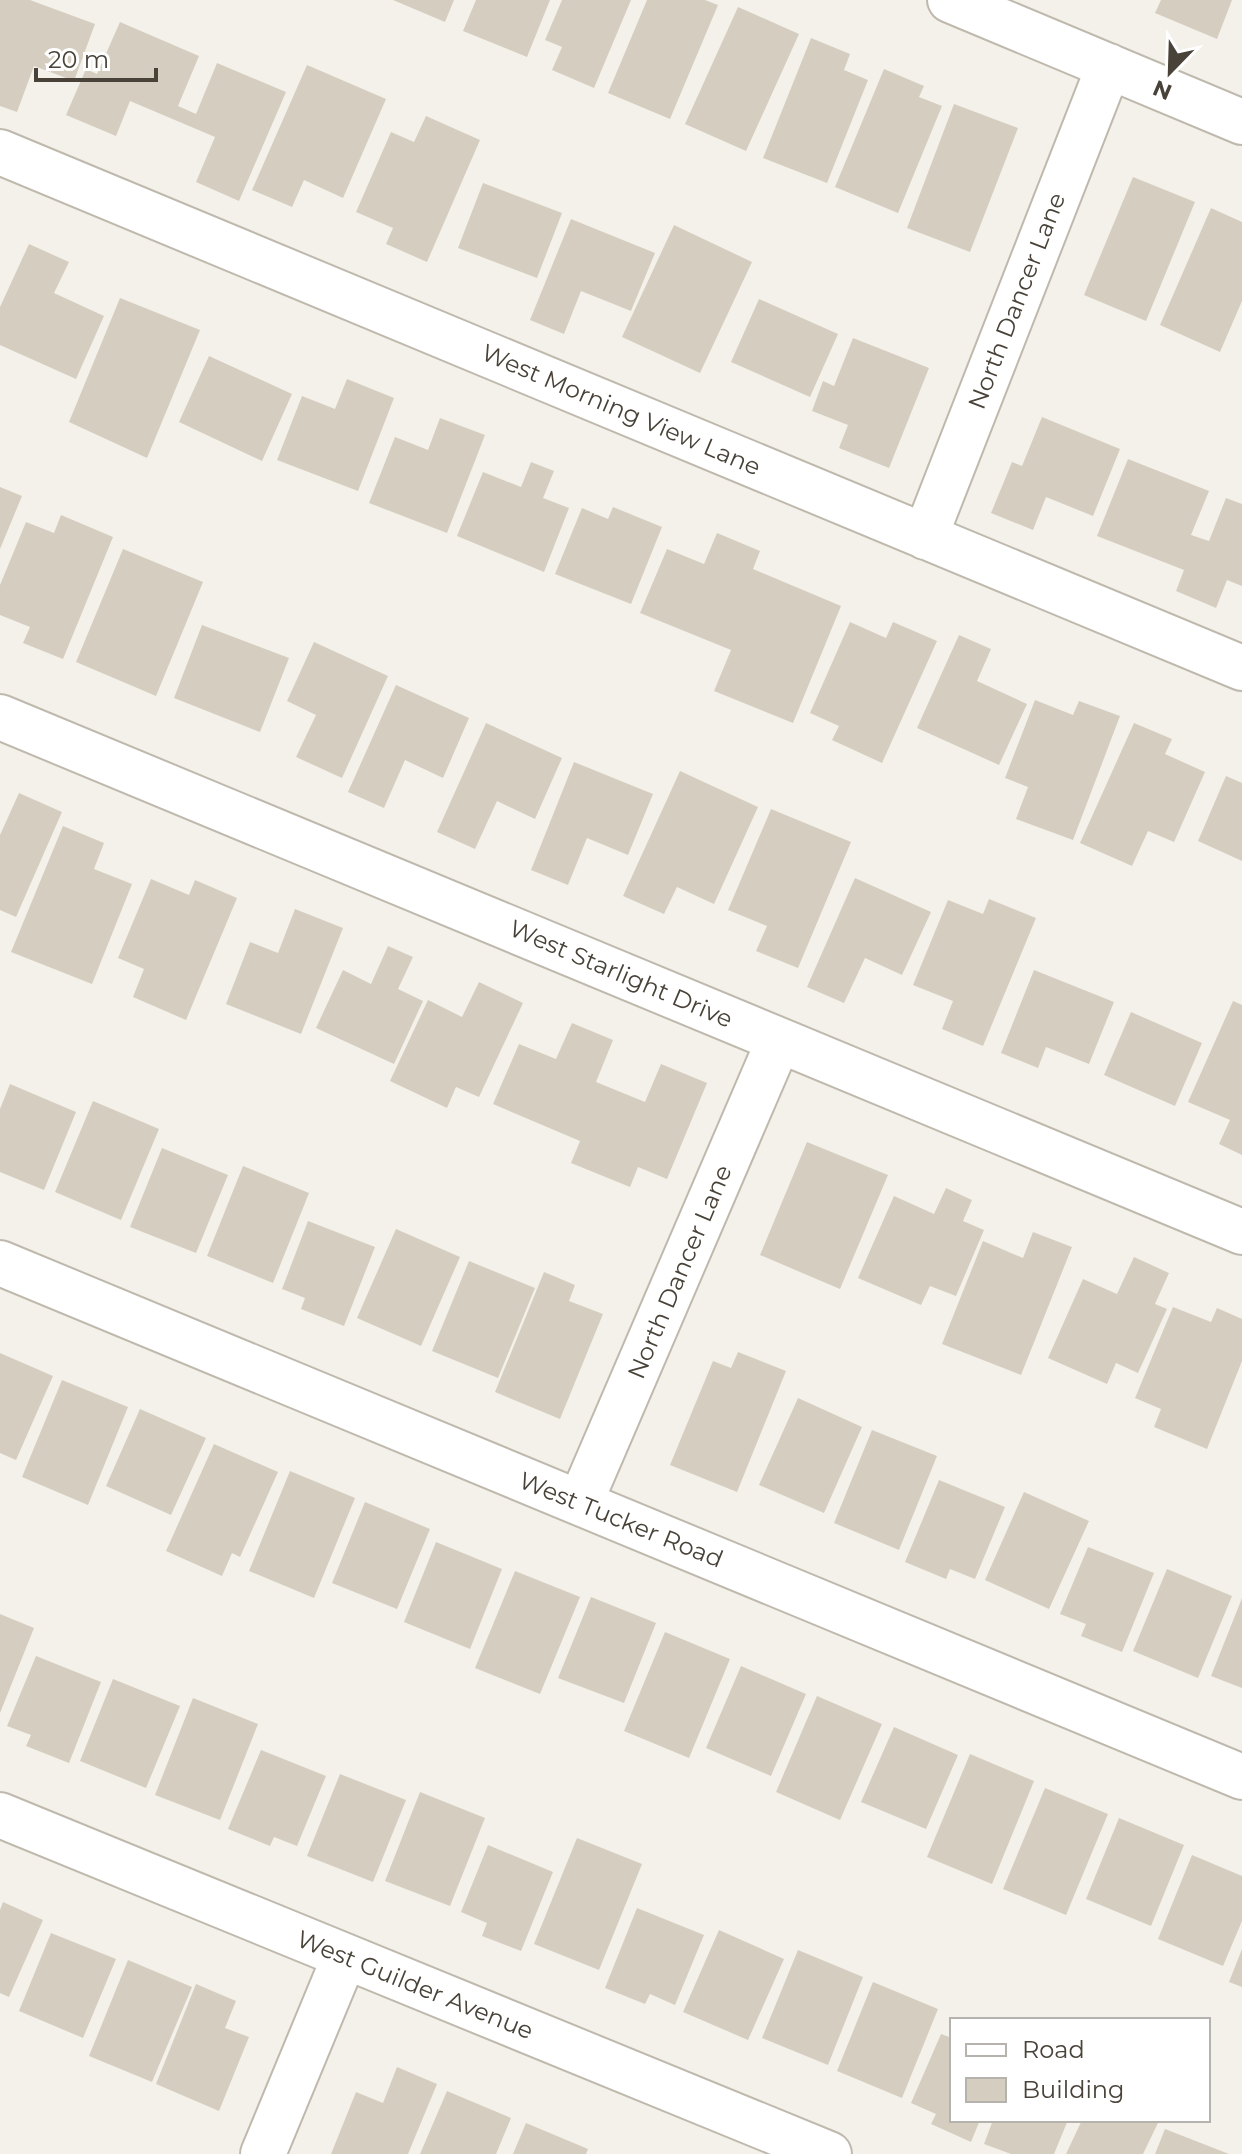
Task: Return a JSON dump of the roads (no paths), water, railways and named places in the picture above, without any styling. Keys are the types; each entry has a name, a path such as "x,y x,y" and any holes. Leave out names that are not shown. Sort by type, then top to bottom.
{"street":[{"path":"950,0 1242,122"},
{"name":"North Dancer Lane","path":"925,537 1109,66"},
{"name":"West Morning View Lane","path":"0,152 1242,668"},
{"name":"West Starlight Drive","path":"0,717 1242,1232"},
{"name":"North Dancer Lane","path":"580,1503 779,1040"},
{"name":"West Tucker Road","path":"0,1263 1242,1777"},
{"name":"West Guilder Avenue","path":"0,1815 829,2154"},
{"path":"263,2154 345,1956"}]}
